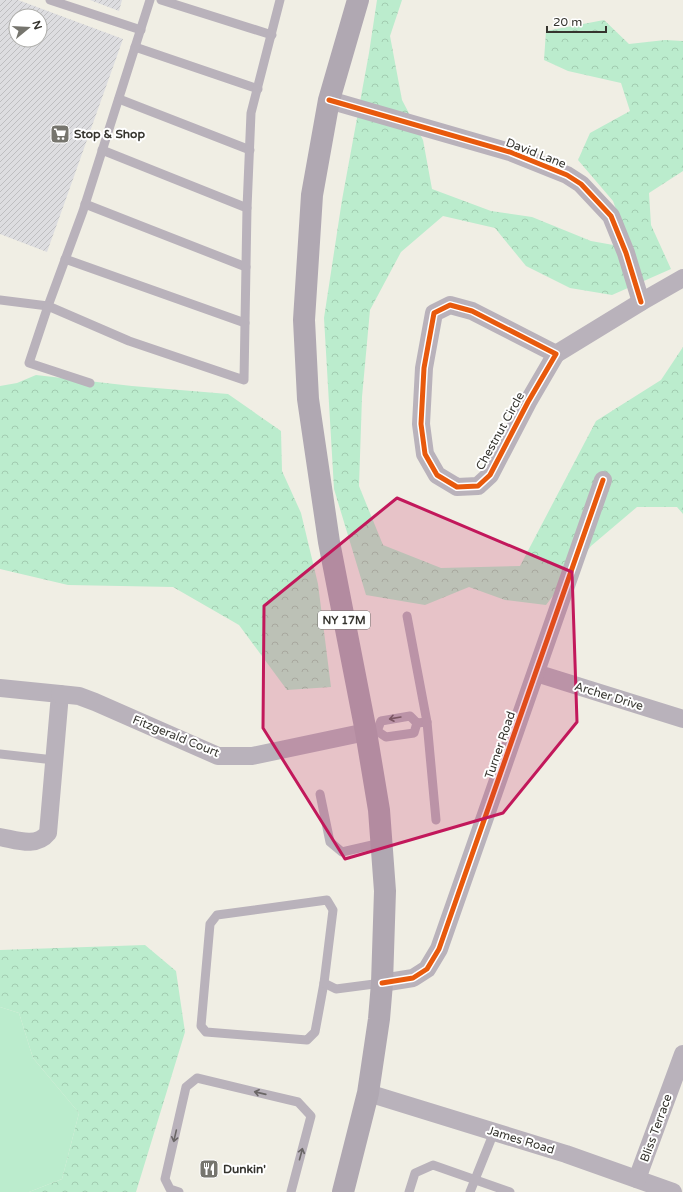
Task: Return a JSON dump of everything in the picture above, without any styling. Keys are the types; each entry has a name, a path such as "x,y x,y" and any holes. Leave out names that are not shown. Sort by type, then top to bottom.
{"main road":[{"name":"NY 17M","path":"343,1192 368,1093 379,1019 382,983 385,891 372,732 329,542 308,399 304,320 312,195 330,100 358,0"}],"street":[{"name":"David Lane","path":"330,100 510,152 572,178 581,184 611,216 626,253 641,302"},
{"name":"Chestnut Circle","path":"556,354 472,311 450,305 434,313 424,368 421,424 425,454 437,475 457,488 478,486 490,475 528,402 556,354 683,278"},
{"name":"Turner Road","path":"382,983 413,978 427,969 439,949 603,480"},
{"name":"Archer Drive","path":"536,673 683,719"},
{"name":"Fitzgerald Court","path":"0,688 79,696 218,756 252,756 372,732"},
{"path":"0,837 24,842 35,842 43,839 48,833 60,694"},
{"name":"Bliss Terrace","path":"637,1179 683,1054"},
{"name":"James Road","path":"368,1093 566,1154 673,1192"}],"lane":[{"path":"50,0 141,30"},
{"path":"90,383 29,362 85,204 150,0"},
{"path":"161,0 272,35"},
{"path":"0,300 48,306 129,342 244,380 247,208 251,113 280,0"},
{"path":"135,47 258,89"},
{"path":"119,99 250,150"},
{"path":"102,150 247,208"},
{"path":"85,204 246,267"},
{"path":"65,259 245,323"},
{"path":"407,616 427,722 436,820"},
{"path":"410,716 417,723 414,733 386,737 372,732 381,721 410,716"},
{"path":"417,723 427,722"},
{"path":"0,754 54,760"},
{"path":"320,794 330,842 342,852 381,842"},
{"path":"327,900 333,910 324,983 315,1032 307,1040 206,1032 201,1026 210,924 217,915 327,900"},
{"path":"324,983 336,989 382,983"},
{"path":"179,1192 170,1189 165,1179 186,1087 197,1078 298,1102 311,1116 291,1192"},
{"path":"470,1192 494,1132"},
{"path":"409,1192 415,1173 433,1165 510,1192"}],"highlighted area":[{"path":"397,498 572,572 577,722 503,813 345,859 263,728 264,606"}],"green space":[{"path":"377,0 402,0 390,36 402,100 423,140 432,189 491,211 532,217 591,241 630,248 613,201 578,160 590,133 630,111 621,83 568,71 544,60 546,31 604,20 629,44 665,40 683,41 683,171 649,193 651,225 671,269 612,295 570,288 526,266 495,228 443,216 401,252 370,310 362,397 359,486 383,545 441,568 520,566 596,421 661,380 683,347 683,514 677,507 637,507 591,546 546,605 505,600 469,587 425,605 366,595 334,489 324,318 342,200 369,53"},
{"path":"36,375 132,386 228,394 281,431 282,471 301,513 318,584 331,687 287,690 239,625 173,587 68,585 0,569 0,386 17,383"},
{"path":"145,945 176,971 185,1032 136,1192 29,1192 62,1179 79,1113 33,1058 19,1013 0,1007 0,950"},
{"path":"0,1007 19,1013 33,1058 79,1113 62,1179 29,1192 0,1192"}],"building":[{"path":"0,0 18,0 40,8 8,8 8,48 48,48 48,11 123,39 47,252 0,234"},
{"path":"90,0 122,0 119,11"}],"cycle path":[{"path":"329,100 510,152 567,175 581,184 611,216 626,253 641,302"},
{"path":"450,305 472,311 556,354 528,402 490,475 478,486 457,487 437,475 425,454 421,424 424,368 434,313 450,305"},
{"path":"382,983 413,978 427,969 439,949 603,480"}],"place":[{"name":"Stop & Shop","path":"60,134"},
{"name":"Dunkin'","path":"209,1169"}]}
